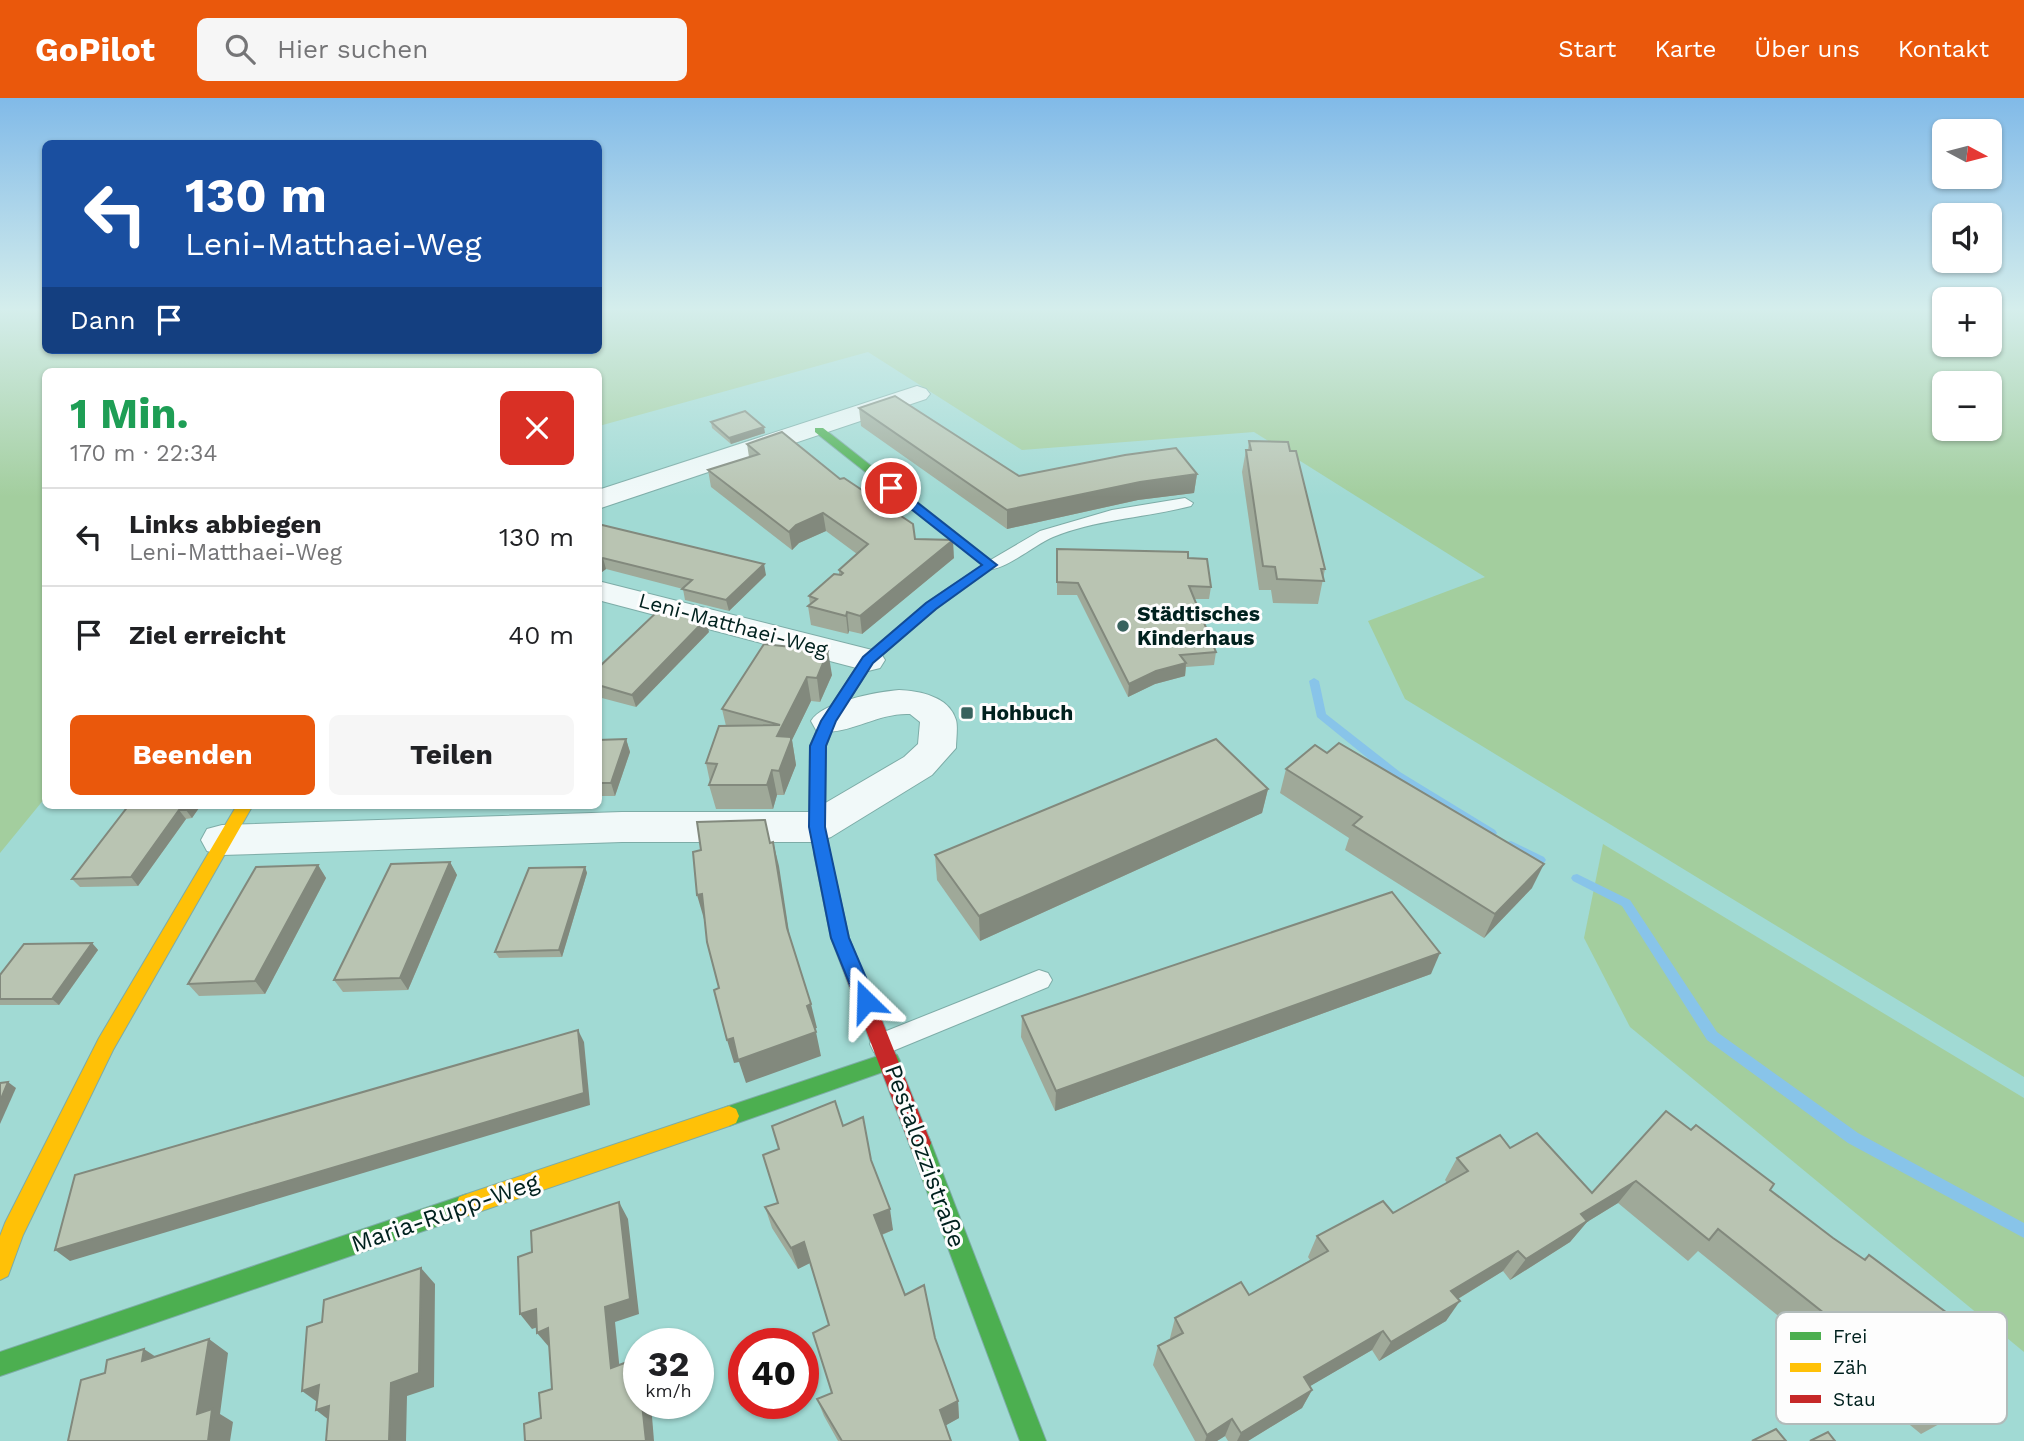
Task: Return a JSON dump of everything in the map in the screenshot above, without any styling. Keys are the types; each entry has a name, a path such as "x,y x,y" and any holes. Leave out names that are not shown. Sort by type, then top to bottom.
{"street":[{"path":"602,499 687,469 819,430 918,394"},
{"path":"819,430 991,565"},
{"name":"Pestalozzistraße","path":"991,565 931,606 868,660 829,721 818,746 817,827 840,938 887,1053 1033,1441"},
{"name":"Leni-Matthaei-Weg","path":"602,591 868,660"},
{"path":"222,840 622,827 817,827 918,766 937,748 939,720 923,705 902,702 867,707 829,721"},
{"path":"0,1268 13,1231 107,1044 222,840 242,809"},
{"name":"Maria-Rupp-Weg","path":"0,1364 887,1053"}],"lane":[{"name":"Pestalozzistraße","path":"991,565 1045,534 1112,515 1185,503"},
{"path":"887,1053 1039,980"}],"green space":[{"path":"0,372 42,372 42,802 0,853"},
{"path":"602,372 796,372 602,425"},
{"path":"899,372 1932,372 1932,441 2002,441 2002,372 2024,372 2024,1077 1405,699 1368,621 1485,577 1254,432 1022,450"},
{"path":"1603,844 2024,1098 2024,1352 2007,1338 2007,1312 1976,1312 1630,1027 1584,938"}],"building":[{"path":"895,396 1019,476 1176,448 1197,474 1140,482 1007,510 859,408"},
{"path":"745,411 764,427 729,438 711,422"},
{"path":"782,432 840,479 844,478 913,524 915,539 953,540 860,616 847,612 846,616 808,606 817,599 809,596 834,574 841,575 843,573 839,570 868,544 823,513 796,525 789,532 708,470 759,454 747,444"},
{"path":"1249,441 1288,442 1290,451 1296,451 1325,569 1321,569 1324,581 1277,579 1275,567 1263,566 1246,450 1251,450"},
{"path":"602,525 764,564 726,600 682,589 692,580 603,558"},
{"path":"1057,549 1188,552 1188,558 1207,559 1211,587 1189,586 1216,652 1180,655 1186,663 1156,671 1129,684 1078,583 1057,582"},
{"path":"661,608 706,619 632,695 602,686 602,664"},
{"path":"764,644 828,651 817,678 807,677 777,736 791,737 791,740 779,771 772,770 767,785 709,785 717,764 706,763 719,726 780,725 722,709"},
{"path":"626,739 611,783 602,783 602,740"},
{"path":"1216,739 1268,789 979,916 935,855"},
{"path":"1339,743 1544,864 1495,914 1353,825 1362,817 1286,769 1315,745 1327,753"},
{"path":"126,809 187,809 179,810 131,877 72,879"},
{"path":"765,820 770,843 773,842 787,928 811,1004 807,1006 816,1032 738,1060 733,1038 727,1040 714,990 719,988 707,942 702,894 697,895 693,852 701,850 697,822"},
{"path":"450,862 400,978 334,980 391,864"},
{"path":"318,865 255,981 188,984 256,867"},
{"path":"585,867 559,950 495,952 529,868"},
{"path":"1392,892 1440,953 1056,1091 1022,1016"},
{"path":"92,943 52,999 0,999 0,975 24,944"},
{"path":"578,1030 584,1093 55,1250 75,1175"},
{"path":"8,1082 0,1101 0,1083"},
{"path":"835,1101 843,1126 863,1117 871,1160 890,1209 874,1215 905,1295 924,1285 935,1338 958,1401 940,1410 951,1441 842,1441 819,1402 819,1398 832,1393 819,1352 819,1330 829,1325 804,1242 791,1248 765,1207 778,1203 763,1155 779,1149 772,1126"},
{"path":"1666,1111 1691,1130 1696,1125 1774,1184 1770,1190 1833,1238 1865,1260 1869,1255 1946,1312 1823,1312 1718,1229 1709,1240 1636,1181 1581,1214 1587,1221 1526,1259 1518,1251 1451,1291 1460,1301 1391,1342 1383,1331 1304,1377 1312,1390 1241,1433 1232,1419 1207,1435 1158,1346 1183,1333 1175,1318 1241,1282 1249,1295 1328,1251 1317,1236 1383,1201 1393,1213 1468,1171 1457,1158 1500,1135 1510,1148 1537,1133 1592,1193"},
{"path":"619,1202 630,1299 605,1307 611,1368 623,1364 623,1419 644,1419 646,1441 525,1441 524,1424 541,1418 539,1393 552,1389 548,1328 537,1333 536,1309 520,1314 518,1257 532,1252 531,1231"},
{"path":"421,1268 419,1373 391,1383 389,1441 326,1441 329,1406 316,1410 319,1385 302,1391 307,1327 322,1322 324,1300"},
{"path":"209,1339 197,1414 212,1409 208,1441 68,1441 81,1380 105,1373 107,1360 144,1349 142,1361"},
{"path":"1776,1429 1786,1441 1752,1441"},
{"path":"1828,1432 1835,1441 1810,1441"}],"waterway":[{"path":"1314,681 1321,715 1396,775 1491,833"},
{"path":"1511,845 1540,860"},
{"path":"1577,878 1626,903 1712,1036 1853,1138 2024,1231"}],"traffic: fast":[{"path":"819,430 991,565 931,606 868,660 829,721 818,746 817,827 822,853"},
{"path":"729,1116 890,1061"},
{"path":"920,1143 1033,1441"},
{"path":"0,1364 467,1205"}],"traffic: slow":[{"path":"0,1268 13,1231 106,1044 243,809"},
{"path":"467,1205 729,1116"}],"traffic: jam":[{"path":"822,853 840,938 920,1143"}],"place":[{"name":"Städtisches Kinderhaus","path":"1123,626"},
{"name":"Hohbuch","path":"967,713"}],"route":[{"path":"866,1001 840,938 817,827 818,746 829,721 868,660 931,606 991,565 891,488"}]}
